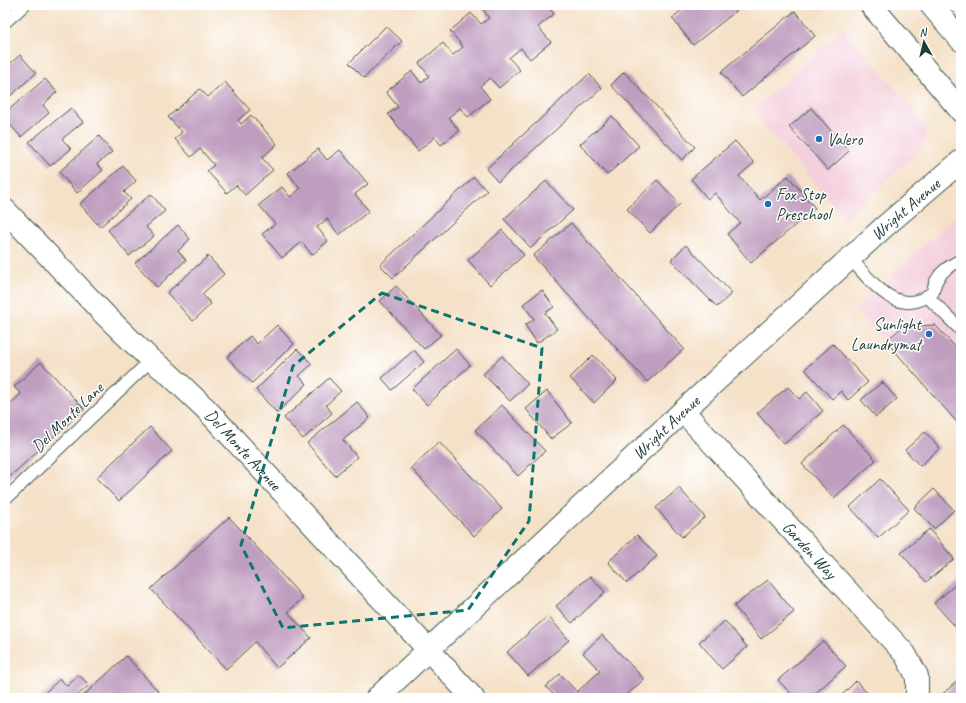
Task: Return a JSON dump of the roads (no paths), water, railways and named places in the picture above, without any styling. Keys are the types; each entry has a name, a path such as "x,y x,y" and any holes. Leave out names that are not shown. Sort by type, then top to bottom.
{"street":[{"path":"871,5 961,111"},
{"path":"931,5 961,40"},
{"name":"Wright Avenue","path":"377,698 683,411 850,258 961,161"},
{"name":"Del Monte Avenue","path":"5,210 106,316 151,360 168,373 206,409 473,698"},
{"name":"Garden Way","path":"683,411 905,654 918,676 917,698"}],"lane":[{"path":"5,22 24,5"},
{"path":"850,258 882,293 906,301 916,301 933,292 934,281 952,264 961,260"},
{"path":"927,296 961,330"},
{"name":"Del Monte Lane","path":"5,497 16,490 151,360"}],"place":[{"name":"Valero","path":"819,139"},
{"name":"Fox Stop Preschool","path":"768,204"},
{"name":"Sunlight Laundrymat","path":"929,334"}]}
